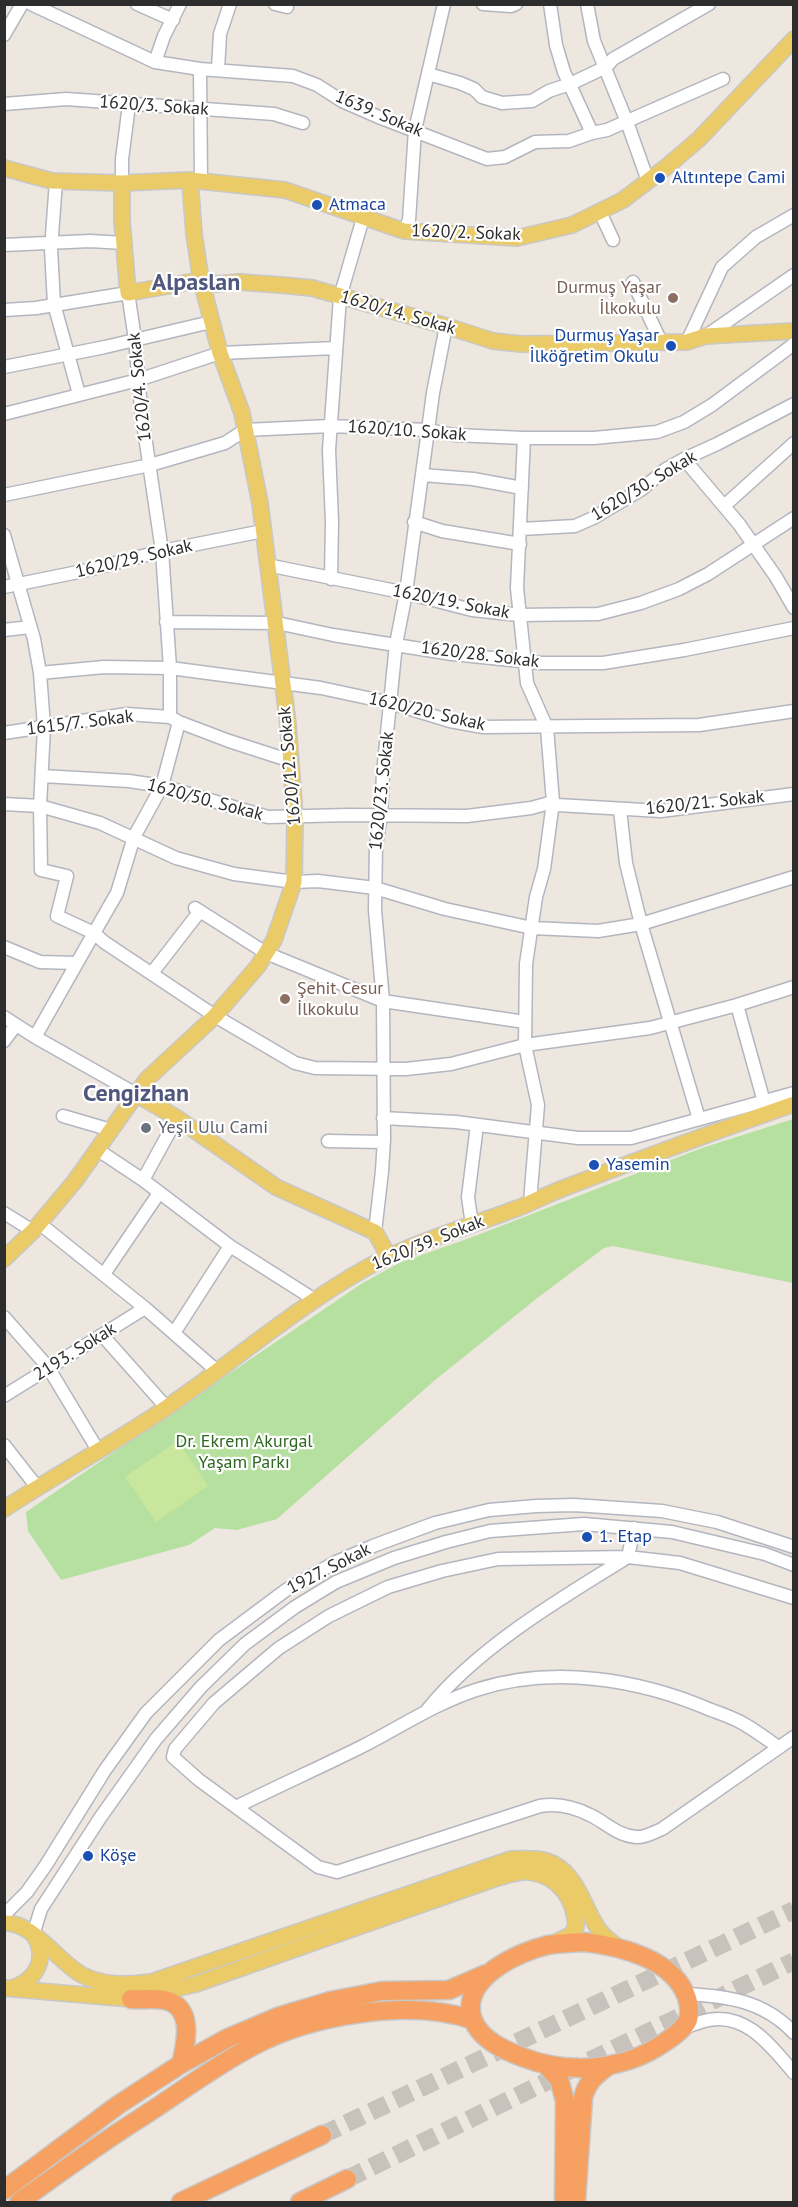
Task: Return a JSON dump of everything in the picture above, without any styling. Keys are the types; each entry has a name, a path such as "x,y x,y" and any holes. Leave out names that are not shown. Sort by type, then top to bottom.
{"highway":[{"path":"4,2190 118,2105 181,2064 238,2033 280,2016 330,2001 382,1991 449,1990 490,1972 503,1963 548,1946 584,1942 610,1946 640,1955 662,1968 681,1985 689,2005 688,2019 681,2030 656,2049 608,2066 588,2082 583,2098 576,2202"},
{"path":"490,1972 476,1989 472,2000 473,2020 484,2035 496,2045 545,2064 562,2067 608,2066"},
{"path":"131,1999 165,2000 181,2011 186,2026 186,2043 181,2064"},
{"path":"19,2202 114,2134 256,2044 310,2024 362,2013 400,2009 432,2009 473,2020"},
{"path":"545,2064 559,2079 565,2101 564,2202"},
{"path":"181,2202 322,2135"},
{"path":"300,2202 347,2179"}],"main road":[{"name":"1620/2. Sokak","path":"4,168 56,181 122,183 195,181 285,190 404,231 517,238 572,225 623,200 699,139 794,39"},
{"name":"1620/12. Sokak","path":"4,1259 36,1227 75,1181 136,1094 158,1067 182,1048 215,1016 248,979 274,940 294,882 295,818 277,623 260,503 242,413 220,353 201,280 194,234 195,181"},
{"name":"1620/4. Sokak","path":"122,183 128,293"},
{"name":"1620/14. Sokak","path":"128,293 201,280 217,284 240,282 312,288 493,341 521,344 687,342 706,336 794,331"},
{"path":"136,1094 177,1118 276,1187 375,1232 389,1257"},
{"name":"1620/39. Sokak","path":"4,1509 37,1487 99,1452 315,1300 367,1268 472,1224 669,1148 794,1104"},
{"path":"4,1923 19,1925 82,1975 103,1982 123,1985 151,1982 512,1859 533,1859 553,1863 566,1874 587,1905 600,1931 623,1950"},
{"path":"4,1988 131,1999 196,1984 497,1878 527,1871 549,1877 565,1891 576,1917 576,1927 571,1935 548,1946"},
{"path":"4,1988 23,1984 37,1969 40,1959 39,1948 33,1935"}],"street":[{"path":"4,35 22,4"},
{"name":"1639. Sokak","path":"31,4 155,62 200,69 293,76 316,85 352,105 487,159 505,157 535,142 569,141 592,132 607,130 723,79"},
{"path":"137,4 173,20"},
{"path":"155,62 164,36 180,4"},
{"path":"218,69 220,34 230,4"},
{"path":"404,231 409,220 408,206 415,130 444,4"},
{"path":"483,4 511,6 516,4"},
{"path":"550,4 556,45 570,84 592,132"},
{"path":"587,4 594,41 606,67 648,181"},
{"path":"428,74 460,83 474,89 482,97 502,103 532,101 549,91 606,67 613,59 709,4"},
{"path":"195,181 201,109 200,69"},
{"name":"1620/3. Sokak","path":"4,104 66,99 274,114 303,123"},
{"name":"1620/4. Sokak","path":"122,183 122,159 129,105"},
{"path":"56,181 51,244 54,304 79,394"},
{"path":"600,212 613,240"},
{"path":"687,342 722,267 756,237 794,215"},
{"path":"331,579 330,426 340,297 363,218"},
{"path":"4,246 90,241 124,243"},
{"path":"706,336 792,279"},
{"path":"633,282 661,342"},
{"name":"1620/4. Sokak","path":"35,1037 117,893 134,837 162,786 174,719 162,551 128,293"},
{"name":"1620/14. Sokak","path":"4,310 128,293"},
{"path":"4,367 68,355 211,322"},
{"name":"1620/23. Sokak","path":"375,1232 384,1142 383,1001 375,888 376,845 381,816 396,644 406,592 414,522 446,326"},
{"name":"1620/10. Sokak","path":"4,495 150,465 225,443 245,430 330,426 428,430 447,434 524,438 594,438 657,432 684,423 794,344"},
{"path":"4,414 138,380 220,353 336,348"},
{"name":"1620/30. Sokak","path":"521,529 575,526 593,518 642,489 666,469 794,404"},
{"path":"524,438 517,588 519,615 527,683 547,728 553,802 544,868 536,897 526,964 525,1046 538,1105 530,1202"},
{"path":"724,506 794,443"},
{"path":"684,459 754,545 794,608"},
{"path":"422,475 473,479 522,488"},
{"name":"1620/19. Sokak","path":"267,565 406,592 472,610 519,615 598,614 641,603 678,590 754,545 794,518"},
{"path":"414,522 442,531 520,544"},
{"name":"1620/29. Sokak","path":"4,587 263,531"},
{"path":"4,536 30,627 40,673 44,728 40,806 40,870 67,876 57,916 93,933 215,1016 294,1063 315,1068 382,1070 406,1070 451,1064 525,1046 650,1028 794,987"},
{"name":"1620/28. Sokak","path":"166,622 277,623 333,635 452,654 525,662 603,663 684,650 794,627"},
{"path":"4,630 30,627"},
{"name":"1620/20. Sokak","path":"40,673 104,667 170,668 321,688 391,703 450,721 483,727 699,725 794,711"},
{"name":"1615/7. Sokak","path":"4,733 127,714 174,719 291,761"},
{"name":"1620/50. Sokak","path":"42,776 129,781 162,786 268,817 295,818"},
{"name":"1620/21. Sokak","path":"295,818 467,816 531,808 553,802 557,805 661,811 794,794"},
{"path":"4,804 40,806 99,823 176,858 234,874 294,882 318,881 375,888 445,909 532,928 598,931 641,924 794,877"},
{"path":"620,810 626,863 641,924 699,1119"},
{"path":"152,973 198,909 266,953 383,1001 525,1022"},
{"path":"4,947 40,962 76,963"},
{"path":"737,1005 764,1102"},
{"path":"4,1017 136,1094"},
{"path":"4,1041 16,1025"},
{"path":"383,1118 477,1125 578,1138 631,1138 794,1093"},
{"path":"63,1116 111,1130"},
{"path":"143,1180 177,1118"},
{"path":"472,1224 468,1197 477,1125"},
{"path":"328,1141 384,1142"},
{"path":"98,1150 143,1180 230,1246 315,1300"},
{"path":"104,1274 159,1193"},
{"path":"4,1213 36,1227 104,1274 217,1371"},
{"path":"174,1333 230,1246"},
{"name":"2193. Sokak","path":"4,1396 145,1308"},
{"path":"4,1317 48,1367 99,1452"},
{"path":"102,1336 166,1407"},
{"path":"4,1445 37,1487"},
{"name":"1927. Sokak","path":"4,1915 27,1892 46,1865 105,1770 146,1713 219,1640 286,1590 334,1563 435,1523 489,1510 536,1506 574,1505 662,1510 717,1522 794,1547"},
{"name":"1927. Sokak","path":"33,1935 41,1909 100,1818 156,1739 201,1687 245,1644 295,1607 336,1582 394,1558 490,1531 584,1524 672,1532 765,1554 794,1565"},
{"path":"426,1712 456,1679 482,1656 555,1602 628,1557 634,1528"},
{"path":"794,1598 680,1563 628,1557 498,1558 442,1571 388,1587 329,1616 289,1641 214,1703 175,1749 173,1757 199,1780 318,1868 337,1872 552,1804 590,1815 618,1832 636,1837 645,1836 662,1829 794,1737"},
{"path":"236,1807 426,1712 477,1690 515,1682 559,1677 594,1678 668,1692 743,1724 778,1747"},
{"path":"686,1994 747,2002 781,2019 794,2033"},
{"path":"681,2030 705,2020 720,2019 745,2025 772,2047 794,2073"}],"green space":[{"name":"Dr. Ekrem Akurgal Yaşam Parkı","path":"793,1119 793,1283 613,1246 604,1248 434,1381 277,1519 237,1530 215,1528 189,1545 61,1580 28,1531 26,1512 361,1284 399,1263 470,1238 702,1148"},
{"path":"178,1441 208,1486 156,1522 125,1477"}],"tunnel":[{"path":"322,2135 794,1910"},
{"path":"347,2179 794,1961"}],"place":[{"name":"Altıntepe Cami","path":"660,178"},
{"name":"Atmaca","path":"317,205"},
{"name":"Durmuş Yaşar İlkokulu","path":"673,298"},
{"name":"Durmuş Yaşar İlköğretim Okulu","path":"671,346"},
{"name":"Şehit Cesur İlkokulu","path":"285,999"},
{"name":"Yeşil Ulu Cami","path":"146,1128"},
{"name":"Yasemin","path":"594,1165"},
{"name":"1. Etap","path":"587,1537"},
{"name":"Köşe","path":"88,1856"}],"district":[{"name":"Alpaslan","path":"196,283"},
{"name":"Cengizhan","path":"136,1094"}]}
